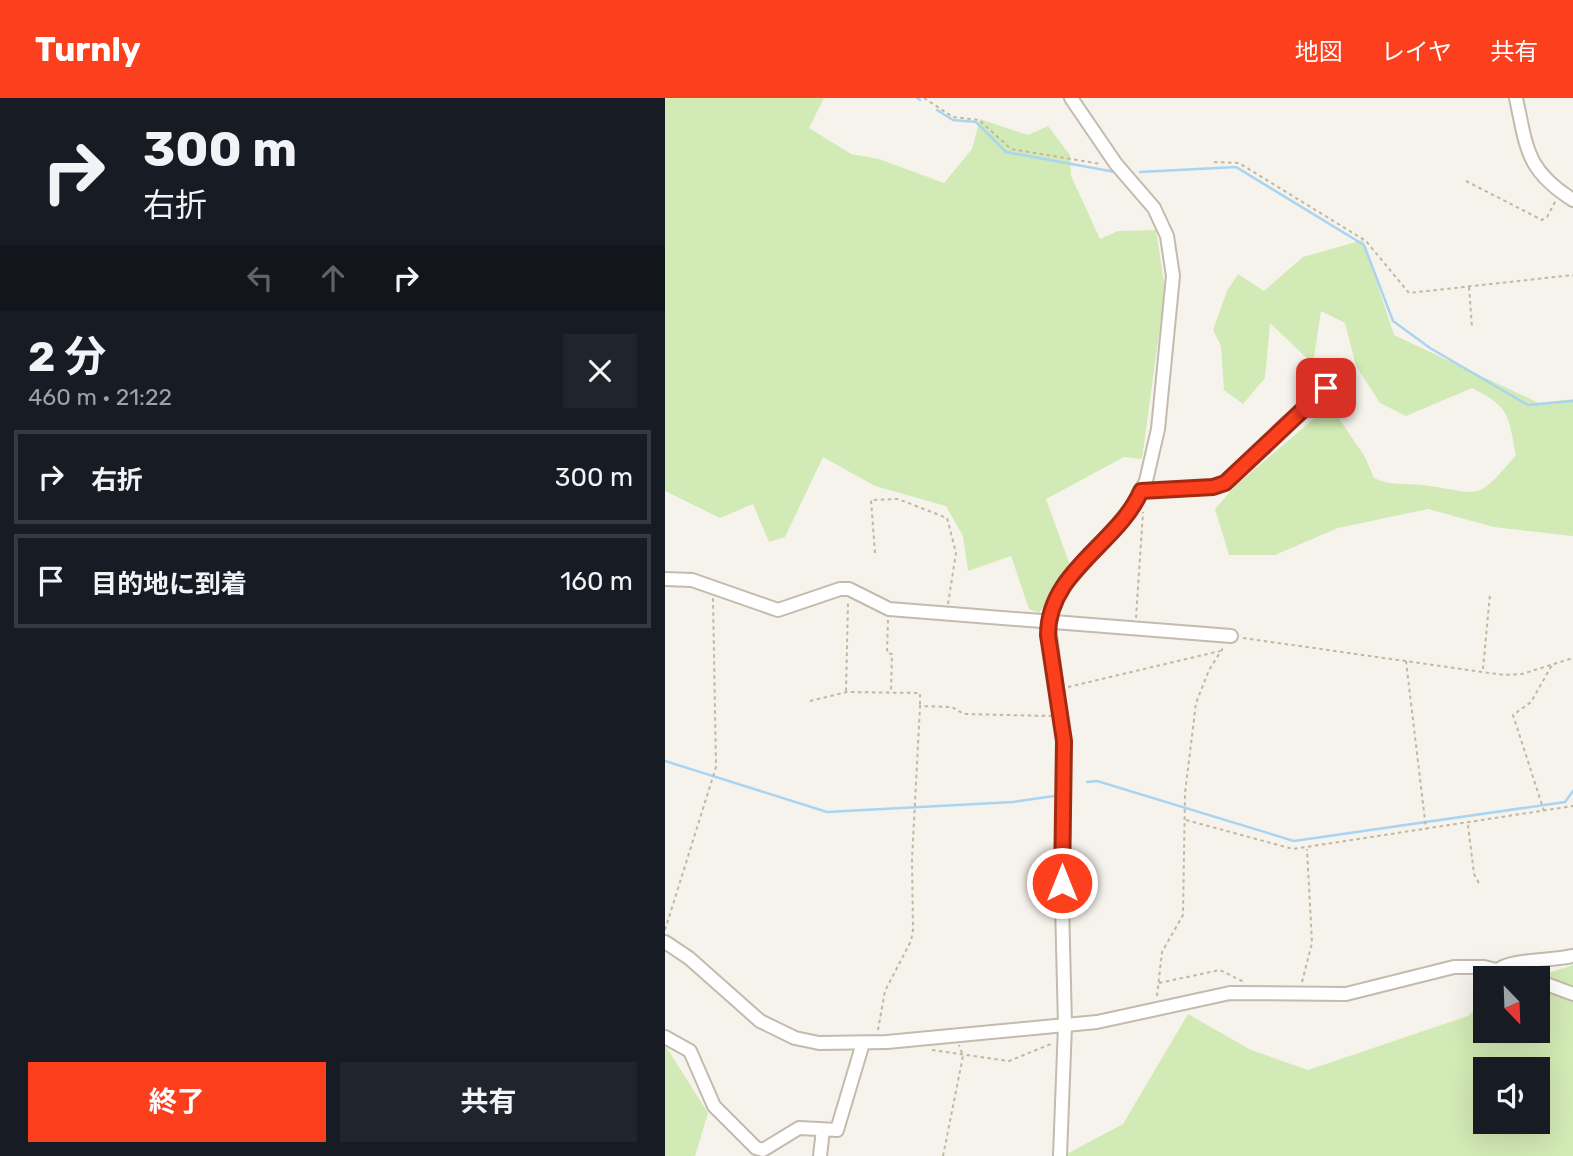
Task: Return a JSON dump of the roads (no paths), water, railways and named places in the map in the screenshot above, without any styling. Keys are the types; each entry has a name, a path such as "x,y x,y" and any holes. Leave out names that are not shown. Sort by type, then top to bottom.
{"street":[{"path":"1060,1156 1065,1025 1062,716 1048,620 1060,590 1119,525 1140,495 1153,460 1173,276 1167,236 1154,208 1116,164 1071,98"},
{"path":"1515,98 1530,158 1538,173 1573,200"},
{"path":"1140,495 1213,487 1225,483 1326,388"},
{"path":"665,579 692,580 713,590 778,610 840,589 849,589 889,608 1136,626 1231,636"},
{"path":"665,942 689,958 760,1021 781,1032 820,1043 877,1042 1065,1025 1155,1011 1219,995 1359,992 1436,970 1473,968"},
{"path":"1503,966 1539,963 1572,956"},
{"path":"1551,986 1573,994"},
{"path":"665,1037 689,1051 714,1106 756,1148 769,1149 799,1128 837,1130 863,1043"},
{"path":"820,1156 823,1130"}],"waterway":[{"path":"937,110 953,120 976,122 1006,152 1115,172"},
{"path":"1140,172 1236,167 1364,245 1393,321 1430,348 1528,405 1573,401"},
{"path":"665,761 827,812 1013,802 1054,796"},
{"path":"1087,782 1097,781 1294,841 1565,802 1573,791"}]}
